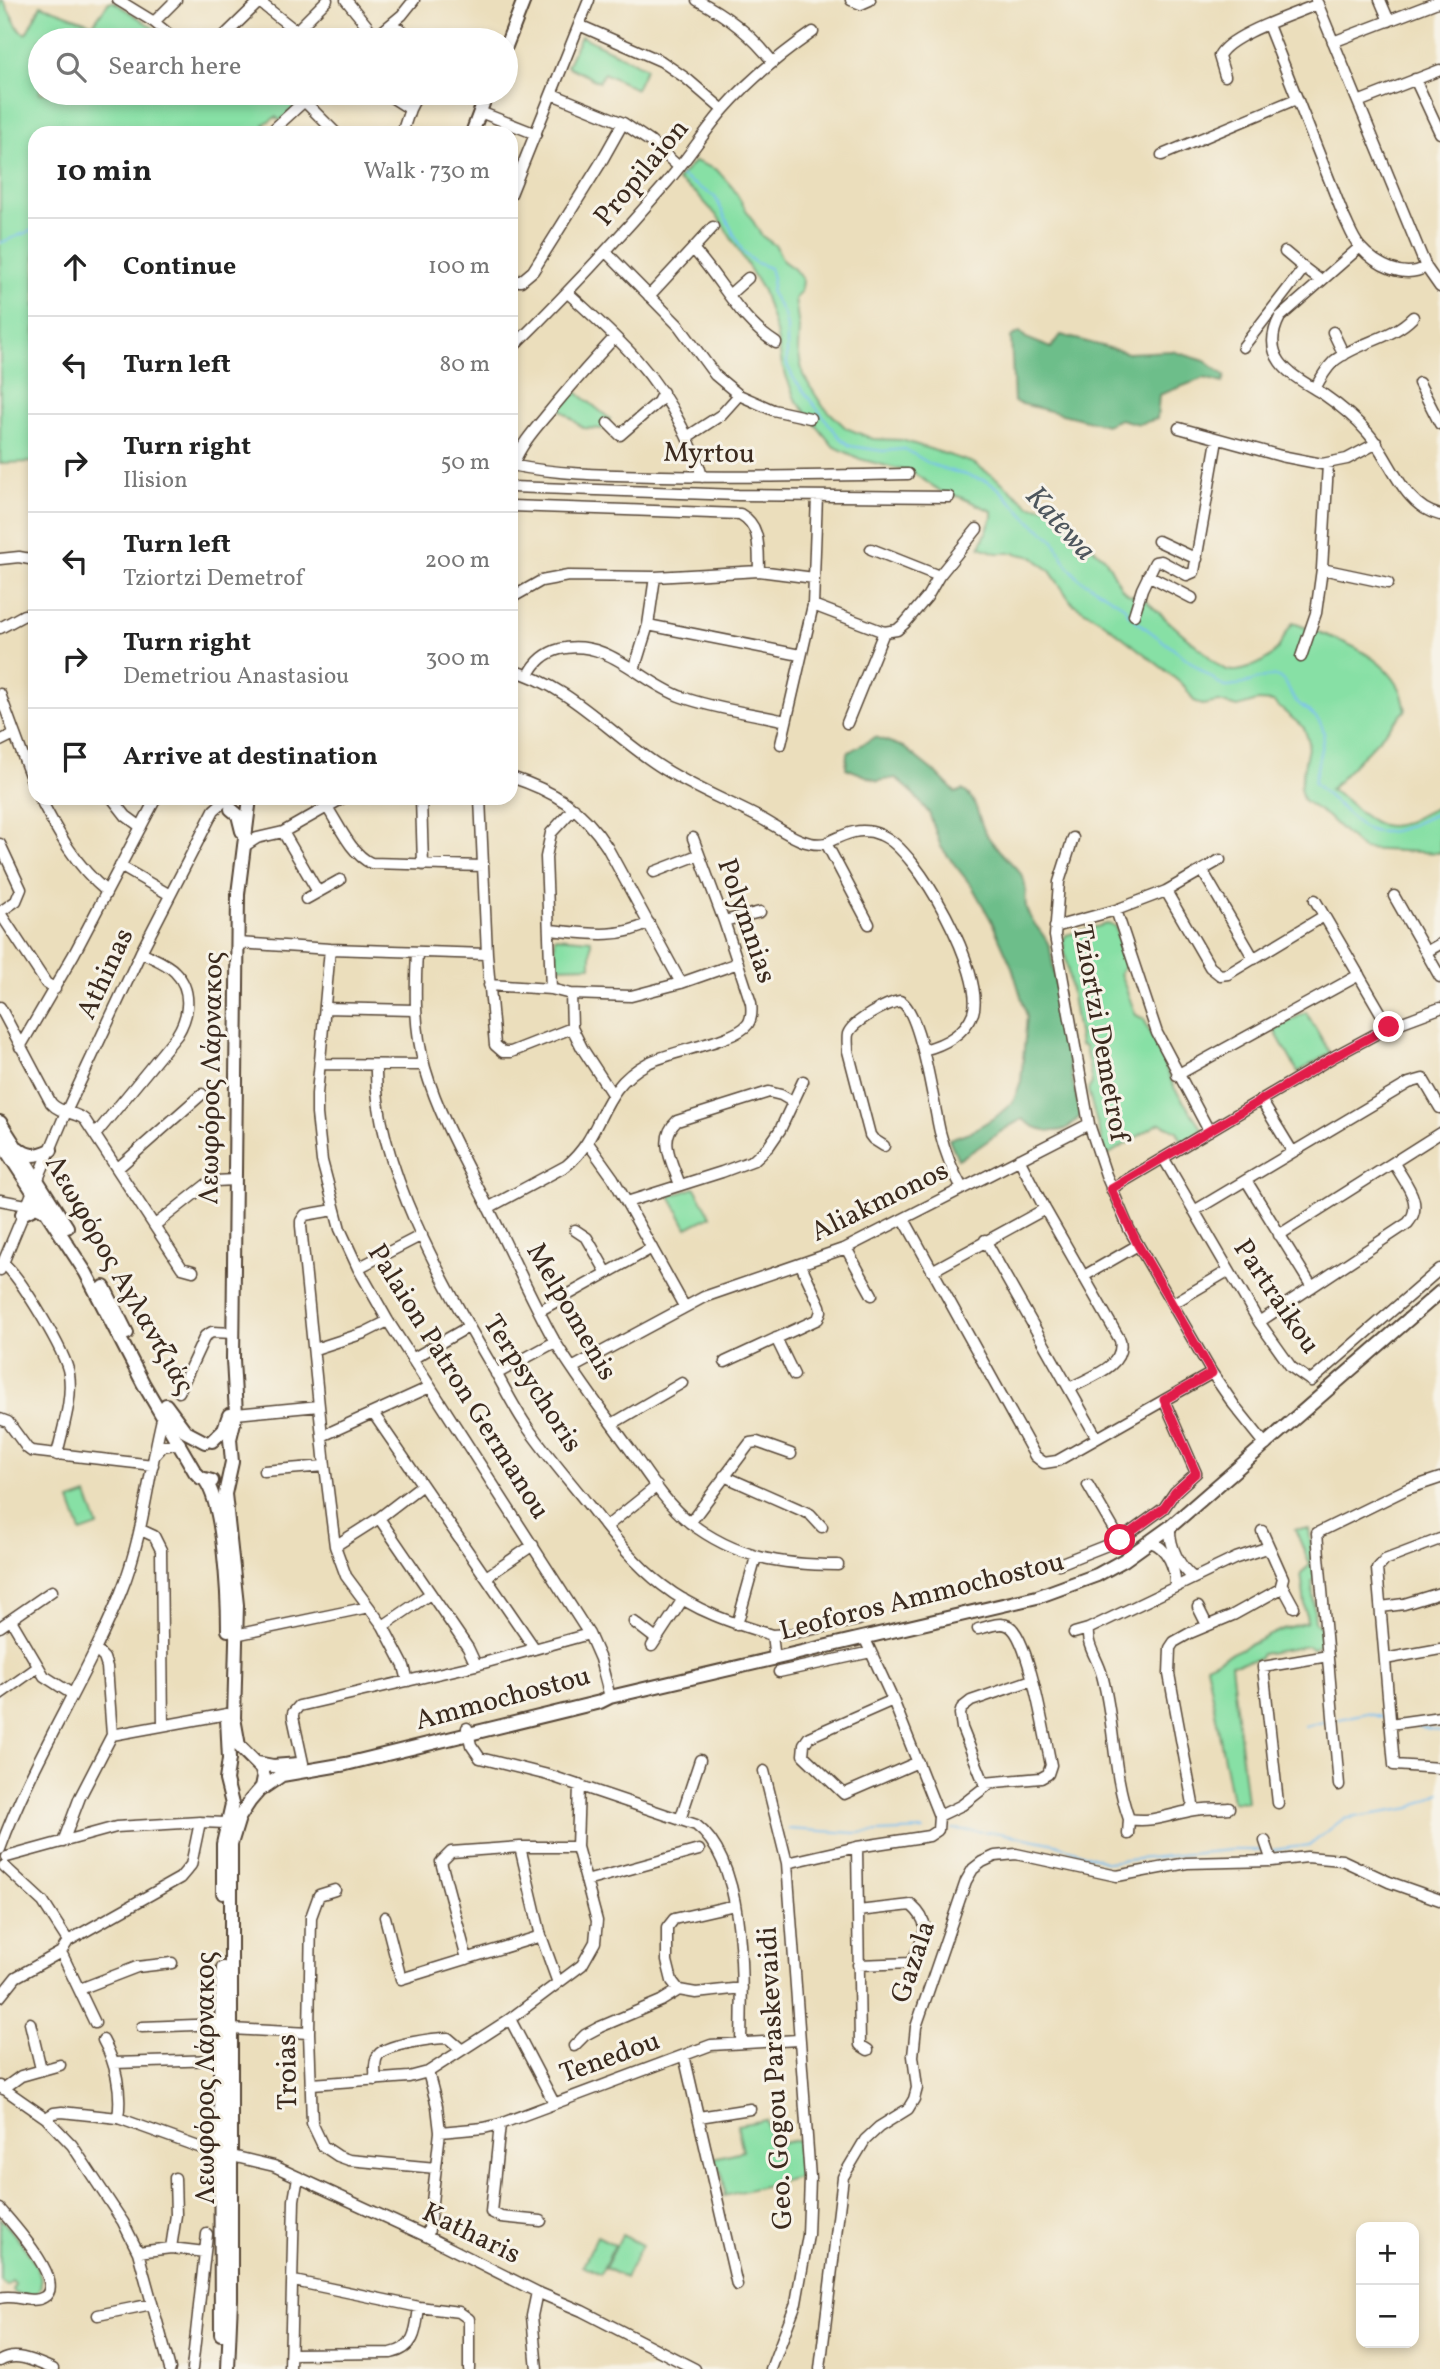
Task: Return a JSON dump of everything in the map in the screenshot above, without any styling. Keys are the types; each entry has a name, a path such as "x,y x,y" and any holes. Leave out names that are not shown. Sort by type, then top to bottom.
{"main road":[{"path":"513,28 524,0"},
{"path":"475,126 483,105"},
{"path":"233,805 238,815 243,843"},
{"name":"Λεωφόρος Λάρνακος","path":"220,2369 226,2154 220,2060 225,2027 232,1844 239,1818 258,1792 264,1777 255,1762 241,1749 236,1737 234,1699 237,1605 225,1494 232,1462 230,1452 236,1414 233,1359 239,873 249,805"},
{"name":"Λεωφόρος Αγλαντζιάς","path":"0,1122 15,1145 47,1212 95,1287 143,1383 192,1464"},
{"name":"Λεωφόρος Αγλαντζιάς","path":"0,1141 36,1187 102,1284 173,1417 186,1432 209,1442"},
{"path":"15,1145 27,1155 39,1155 51,1150"},
{"path":"24,1209 36,1207 47,1212"},
{"name":"Leoforos Ammochostou","path":"610,1697 777,1665 864,1637 1037,1597 1081,1583 1113,1566 1170,1527 1440,1292"},
{"name":"Λεωφόρος Λάρνακος","path":"228,2369 223,1852 226,1823 232,1804 226,1780 227,1586 214,1498 205,1480 198,1475 192,1464 194,1451 225,1429 229,1417 233,1359"},
{"path":"209,1442 223,1444 230,1452"},
{"path":"205,1480 218,1480 229,1471"},
{"name":"Ammochostou","path":"258,1792 282,1775 346,1763 572,1701 598,1696 610,1697"},
{"name":"Ammochostou","path":"255,1762 285,1766 467,1731"},
{"path":"228,1770 237,1761 255,1762"},
{"path":"230,1790 243,1797 258,1792"}],"street":[{"path":"118,0 161,28"},
{"path":"154,22 176,0"},
{"path":"299,28 327,0"},
{"path":"346,0 367,28"},
{"path":"388,28 414,0"},
{"path":"518,177 589,0"},
{"path":"697,0 732,21 757,43 772,61"},
{"path":"851,0 861,4 870,0"},
{"path":"1380,0 1389,21"},
{"path":"232,28 258,1 292,28"},
{"path":"1333,42 1440,1"},
{"path":"1225,76 1219,56 1222,50 1242,36 1317,2 1426,267 1440,287"},
{"path":"393,24 398,28"},
{"path":"1268,25 1344,217 1360,247 1395,270 1412,273 1426,267"},
{"path":"579,26 660,60 723,110"},
{"name":"Propilaion","path":"518,342 606,252 679,167 723,110 772,61 813,32"},
{"path":"1358,102 1440,70"},
{"path":"1415,79 1440,133"},
{"path":"552,94 623,123 679,167"},
{"path":"1162,155 1296,99"},
{"path":"277,126 300,105"},
{"path":"308,105 329,126"},
{"path":"403,105 410,110"},
{"path":"404,126 412,105"},
{"path":"480,112 516,126"},
{"path":"518,280 533,271 623,123"},
{"path":"518,127 536,134"},
{"path":"649,296 713,227"},
{"path":"1360,247 1283,313 1276,323 1273,338 1275,351 1280,362 1353,418 1377,443 1411,498 1425,510 1440,515"},
{"path":"693,249 748,321 776,343"},
{"path":"606,252 685,334 715,375 739,395 773,410 810,418"},
{"path":"1285,252 1321,281"},
{"path":"1243,347 1304,268"},
{"path":"729,295 748,278"},
{"path":"568,293 638,359 663,392 687,437 702,477"},
{"path":"1315,389 1330,366 1344,355 1396,330 1413,317"},
{"path":"1333,332 1344,355"},
{"path":"518,452 615,337"},
{"path":"1419,383 1437,412 1440,424"},
{"path":"608,423 620,435 658,402 663,392"},
{"path":"687,437 715,420 731,407 739,395"},
{"path":"1179,428 1281,456 1328,464 1357,455 1377,443"},
{"path":"1134,615 1153,564 1159,561 1190,575 1194,572 1217,440"},
{"path":"1301,657 1316,613 1322,569 1328,464"},
{"name":"Myrtou","path":"518,466 550,472 702,477 908,474"},
{"path":"518,487 724,495 949,497"},
{"path":"781,744 813,605 817,495"},
{"path":"518,506 740,514 751,521 757,533 760,571"},
{"path":"813,605 884,632 893,632 901,628 927,597 939,576 977,529"},
{"path":"1158,541 1197,559"},
{"path":"871,548 939,576"},
{"path":"0,559 28,559"},
{"path":"1322,569 1388,583"},
{"path":"518,594 550,578 578,576 655,577 760,571 814,578"},
{"path":"1148,575 1192,598"},
{"path":"634,670 648,625 655,577"},
{"path":"0,628 24,615 28,616"},
{"path":"648,625 800,655"},
{"path":"847,723 884,632"},
{"path":"529,676 538,661 548,653 576,647 593,649 611,656 670,692 689,699 786,721"},
{"path":"518,672 583,707 643,755 681,780 806,842 826,843 843,834 858,831 878,833 891,839 920,872 949,922 976,993 973,1012 965,1026 940,1045 923,1050"},
{"path":"0,694 28,766"},
{"path":"0,741 14,734"},
{"path":"518,780 552,793 593,826 607,846 681,983"},
{"path":"44,805 73,856 90,878 106,891"},
{"path":"117,805 126,816 141,827"},
{"path":"20,1047 55,989 152,805"},
{"name":"Athinas","path":"1,1266 66,1112 141,952 212,819 230,805"},
{"path":"243,843 283,832 331,805"},
{"path":"421,805 423,865"},
{"path":"480,805 492,1040 499,1050 510,1052 572,1028"},
{"path":"327,807 365,860 383,864 483,866"},
{"path":"551,989 545,867 547,848 551,833 573,808"},
{"path":"246,824 264,836"},
{"path":"283,832 318,892"},
{"name":"Polymnias","path":"488,1209 566,1166 588,1143 612,1094 621,1082 647,1064 725,1038 744,1028 752,1013 751,1003 693,838"},
{"name":"Tziortzi Demetrof","path":"1073,838 1059,882 1055,926 1088,1124 1111,1189 1138,1245 1212,1373 1266,1445"},
{"path":"826,843 869,924"},
{"path":"0,844 21,889 16,901 0,913 46,983 55,989"},
{"path":"654,872 698,855"},
{"path":"1055,926 1116,910 1166,891 1220,860"},
{"path":"120,866 170,895"},
{"path":"1202,870 1254,959"},
{"path":"306,899 340,880"},
{"path":"1166,891 1210,967 1217,974 1228,974 1324,916"},
{"path":"1394,897 1440,977"},
{"path":"1315,900 1389,1027"},
{"path":"1116,910 1150,1016 1177,1075 1209,1131"},
{"path":"724,921 760,912"},
{"path":"549,929 620,934 635,931 649,923"},
{"path":"238,943 487,954"},
{"path":"1426,952 1440,944"},
{"name":"Palaion Patron Germanou","path":"330,949 317,1114 322,1161 334,1210 358,1268 388,1321 589,1634 600,1659 610,1697"},
{"path":"96,1134 177,1035 186,1018 188,1001 182,979 170,967 141,952"},
{"name":"Melpomenis","path":"417,952 415,1010 424,1065 440,1108 539,1311 572,1368 657,1486 690,1522 731,1548 756,1557 790,1564 838,1565"},
{"path":"489,985 551,989 571,994 631,996 681,983 738,963"},
{"path":"1177,1075 1359,975"},
{"path":"571,994 572,1028 612,1094"},
{"path":"884,1146 875,1142 870,1135 848,1051 848,1037 851,1029 866,1017 894,1002 902,1001 910,1011 923,1050 942,1140 962,1188"},
{"path":"0,1007 51,1103 55,1108 82,1117 96,1134 182,1268 193,1271"},
{"path":"325,1008 415,1010"},
{"path":"1111,1189 1332,1058 1389,1027 1440,1008"},
{"path":"320,1064 424,1065"},
{"name":"Terpsychoris","path":"376,1065 377,1106 388,1145 422,1235 468,1326 534,1436 639,1566 682,1599 710,1615 772,1635 859,1620"},
{"path":"1195,1211 1409,1083 1423,1079 1440,1108"},
{"path":"627,1202 754,1160 774,1140 803,1080"},
{"path":"680,1185 667,1144 668,1132 677,1121 769,1092 793,1102"},
{"path":"118,1168 202,1094"},
{"path":"1261,1100 1293,1151"},
{"name":"Aliakmonos","path":"572,1368 684,1306 846,1248 1088,1124"},
{"path":"1279,1235 1440,1133"},
{"path":"588,1143 627,1202 684,1306"},
{"path":"1019,1159 1120,1340 1121,1353 1112,1365 1070,1388"},
{"name":"Partraikou","path":"1164,1159 1259,1322 1292,1367 1311,1381 1440,1269"},
{"path":"1259,1322 1408,1223 1415,1212 1415,1200 1394,1163"},
{"path":"155,1225 209,1182 235,1180"},
{"path":"1247,1180 1312,1287"},
{"path":"0,1200 24,1209"},
{"path":"932,1271 1045,1209"},
{"path":"334,1210 309,1214 303,1218 301,1226 335,1546 346,1576 383,1626 404,1666 408,1681"},
{"path":"904,1219 1035,1456 1044,1463 1053,1463 1212,1373"},
{"path":"575,1230 587,1238 607,1273"},
{"path":"358,1268 422,1235"},
{"path":"985,1240 1097,1438"},
{"path":"1084,1276 1138,1245"},
{"path":"539,1311 652,1248"},
{"path":"846,1248 872,1294"},
{"path":"725,1362 814,1322 820,1314 820,1306 801,1265"},
{"path":"1,1266 18,1279 69,1371 68,1400 57,1455"},
{"path":"1172,1304 1228,1271"},
{"path":"315,1349 364,1333 388,1321"},
{"path":"412,1359 468,1326"},
{"path":"179,1392 205,1336 212,1332 234,1333"},
{"path":"776,1338 794,1375"},
{"path":"496,1374 555,1342"},
{"path":"612,1424 682,1382"},
{"path":"322,1436 430,1387"},
{"path":"1059,1564 1120,1540 1164,1508 1175,1492 1196,1473 1164,1400"},
{"path":"236,1414 319,1406"},
{"path":"373,1413 535,1649"},
{"path":"2,1858 72,1694 96,1650 121,1594 141,1530 163,1415"},
{"path":"0,1419 8,1422 27,1448 57,1455 154,1460"},
{"path":"690,1522 752,1442 791,1454"},
{"path":"154,1460 163,1446 180,1443"},
{"path":"264,1471 325,1466"},
{"path":"724,1476 810,1514 822,1527"},
{"path":"1339,1785 1317,1534 1407,1489 1440,1478"},
{"path":"335,1546 379,1518 422,1485"},
{"path":"1088,1485 1120,1540"},
{"path":"606,1527 657,1486"},
{"path":"379,1518 468,1648 476,1665"},
{"path":"1170,1527 1170,1539 1178,1558 1194,1578"},
{"path":"141,1530 154,1536 161,1549 163,1725"},
{"path":"1189,1811 1193,1804 1168,1656 1174,1642 1280,1590 1283,1578 1262,1531"},
{"path":"1440,1539 1385,1560 1377,1569 1394,1765 1440,1768"},
{"path":"1150,1542 1158,1545 1166,1554 1175,1572 1175,1587"},
{"path":"486,1577 533,1545"},
{"path":"1074,1633 1088,1629 1256,1550 1266,1548 1270,1552"},
{"path":"737,1625 756,1557"},
{"path":"1282,1585 1294,1607"},
{"path":"0,1627 52,1591"},
{"path":"1381,1607 1404,1604 1440,1593"},
{"path":"383,1626 430,1594"},
{"path":"634,1622 654,1642 682,1599"},
{"path":"235,1635 369,1607"},
{"path":"1198,1607 1207,1625"},
{"path":"11,1620 47,1679 72,1694"},
{"path":"978,1629 1002,1623 1014,1630 1022,1644 1032,1681 1051,1765 1050,1771 1041,1778 984,1783 962,1728 962,1709 977,1698 1032,1681"},
{"path":"1088,1629 1087,1638 1102,1676 1120,1793 1129,1819 1128,1834"},
{"path":"303,1763 293,1717 297,1707 476,1665 589,1634"},
{"path":"772,1635 777,1665 871,1652"},
{"path":"787,1863 857,1847 929,1836 938,1830 939,1816 893,1700 864,1637"},
{"path":"1385,1659 1440,1649"},
{"path":"63,1842 80,1797 111,1735 107,1667 104,1658 96,1650"},
{"path":"1278,1803 1263,1667 1328,1656"},
{"path":"0,1694 38,1667"},
{"path":"893,1700 809,1737 804,1744 803,1755 844,1794 918,1762"},
{"path":"111,1735 227,1714"},
{"path":"1390,1724 1440,1717"},
{"path":"467,1731 474,1752 480,1758 548,1775 696,1825 708,1835 723,1861 735,1905 740,1939 741,2043"},
{"path":"680,1820 700,1760"},
{"name":"Geo. Gogou Paraskevaidi","path":"764,1771 787,1863 810,2178 808,2235 796,2303 771,2369"},
{"path":"939,1816 962,1805 989,1784"},
{"path":"312,2084 409,2077 428,2072 510,2019 582,1965 595,1942 597,1921 577,1847 579,1786"},
{"path":"1129,1819 1142,1821 1189,1811 1229,1808"},
{"path":"0,1997 16,1977 61,1952 68,1941 180,1878 191,1865 200,1822"},
{"path":"2,1858 116,1827 226,1823"},
{"path":"1265,1841 1272,1861"},
{"path":"467,1959 441,1862 451,1852 520,1847 577,1847"},
{"path":"520,1847 541,1937 558,1983"},
{"path":"857,1847 860,2045 868,2050"},
{"path":"586,1881 699,1850"},
{"name":"Gazala","path":"820,2369 843,2177 865,2140 879,2127 908,2109 914,2099 917,2088 913,2056 916,2027 957,1906 973,1869 989,1858 1004,1854 1016,1854 1117,1875 1187,1863 1272,1861 1307,1857 1342,1860 1389,1882 1440,1900"},
{"path":"2,1858 43,1902 68,1941"},
{"name":"Troias","path":"335,1890 319,1895 311,1917 309,2033 312,2123 323,2146 349,2160 436,2168"},
{"path":"735,1905 674,1919 667,1928 667,1961 671,1981 680,1990 696,1993 742,1988"},
{"path":"858,1911 911,1905 923,1915 926,1926 912,1963 858,1965"},
{"path":"385,1917 401,1979 541,1937"},
{"path":"61,1952 95,2023"},
{"path":"80,1989 137,1967 172,1963"},
{"path":"574,2046 600,2026 661,2001 680,1990"},
{"path":"510,2019 554,2103"},
{"path":"30,2023 41,2069"},
{"path":"142,2027 225,2027 309,2033"},
{"path":"376,2080 375,2061 380,2053 390,2049 430,2038 448,2038 462,2050"},
{"path":"103,2040 113,2063 119,2092 118,2118"},
{"name":"Tenedou","path":"440,2132 500,2124 711,2045 798,2040"},
{"path":"684,2055 737,2284"},
{"path":"113,2063 220,2060"},
{"path":"60,2065 21,2076 1,2087 46,2118 72,2145 123,2222 138,2252 170,2369"},
{"path":"428,2072 437,2106 440,2132 428,2237"},
{"path":"699,2117 750,2109"},
{"name":"Katharis","path":"46,2118 62,2112 118,2118 226,2154 274,2166 582,2311 689,2368"},
{"path":"500,2124 491,2212 501,2217 541,2221"},
{"path":"290,2369 294,2200 298,2177"},
{"path":"171,2248 176,2215 175,2178"},
{"path":"0,2209 33,2246 49,2291 40,2299 10,2296 0,2298"},
{"path":"192,2369 207,2234"},
{"path":"138,2252 171,2248 205,2252"},
{"path":"294,2281 419,2307 459,2312 468,2319 468,2369"},
{"path":"537,2292 532,2316 537,2369"},
{"path":"98,2315 152,2304"},
{"path":"291,2354 400,2351 409,2346 415,2335 419,2307"},
{"path":"0,2361 9,2356 18,2357 53,2369"}],"green space":[{"path":"0,0 3,0 20,31 26,34 28,30 28,105 298,105 280,121 276,117 264,124 265,126 28,126 28,462 0,463"},
{"path":"109,2 114,2 154,28 29,28 41,5 93,24"},
{"path":"581,36 646,68 636,89 604,73 599,82 567,66"},
{"path":"695,161 717,170 733,188 762,236 776,246 783,261 802,279 801,291 795,299 799,328 798,350 803,375 822,405 846,428 873,439 902,440 973,463 1030,506 1056,508 1105,558 1122,589 1130,595 1140,595 1223,668 1243,670 1264,661 1273,654 1293,623 1353,647 1380,664 1400,689 1406,710 1330,790 1368,819 1389,826 1407,822 1440,806 1440,853 1362,849 1327,816 1303,800 1300,788 1309,742 1304,728 1273,702 1257,701 1238,707 1219,702 1202,705 1194,701 1185,687 1165,670 1103,622 1072,603 1050,571 1033,557 996,553 980,547 992,518 992,511 942,492 913,473 860,459 833,446 795,399 782,365 776,332 763,291 719,218 697,194 677,180"},
{"path":"1020,332 1026,338 1051,348 1061,335 1128,353 1172,351 1205,361 1225,376 1223,383 1204,378 1159,395 1157,419 1139,424 1120,419 1106,425 1014,402 1011,337"},
{"path":"574,390 610,419 603,429 583,428 559,408"},
{"path":"875,737 903,747 956,793 962,790 967,793 989,838 1021,874 1027,911 1050,948 1070,1070 1081,1116 1067,1128 1044,1130 1023,1119 958,1159 949,1139 972,1131 997,1116 1013,1102 1021,1081 1027,1016 1012,967 991,920 973,888 941,847 929,813 896,778 878,781 846,768 847,753"},
{"path":"1107,924 1115,926 1126,965 1120,973 1136,1015 1144,1019 1175,1089 1203,1130 1183,1143 1177,1131 1160,1123 1106,1156 1088,1090 1092,1083 1085,1047 1080,1045 1063,941 1066,935"},
{"path":"555,937 591,940 591,966 555,967"},
{"path":"1306,1012 1330,1053 1298,1072 1274,1030"},
{"path":"695,1188 711,1216 687,1228 670,1196"},
{"path":"87,1495 98,1526 81,1532 70,1501"},
{"path":"1295,1529 1309,1529 1315,1579 1312,1581 1315,1623 1320,1625 1321,1643 1312,1649 1308,1646 1262,1654 1259,1659 1231,1664 1247,1802 1232,1801 1206,1665 1283,1629 1307,1622 1301,1573 1310,1565"},
{"path":"766,2120 771,2145 798,2140 799,2177 724,2196 724,2181 714,2158 743,2151 737,2125"},
{"path":"0,2218 34,2261 41,2280 40,2288 34,2297 16,2294 12,2281 7,2286 0,2281"},
{"path":"622,2235 642,2245 625,2278 605,2268"},
{"path":"597,2236 615,2245 600,2274 583,2265"}],"waterway":[{"name":"Katewa","path":"681,176 715,197 743,252 754,262 770,268 773,278 771,293 784,314 787,328 787,365 794,379 840,438 850,446 883,451 905,449 932,465 986,481 997,487 1032,523 1053,539 1078,578 1124,606 1130,616"},
{"name":"Katewa","path":"0,243 28,232"},
{"name":"Katewa","path":"1135,620 1224,687 1270,676 1282,679 1295,700 1317,719 1324,734 1314,783 1362,827 1372,831 1392,831 1440,812"},
{"path":"1339,1719 1366,1713 1384,1718"},
{"path":"1305,1726 1328,1721"},
{"path":"1416,1726 1440,1731"},
{"path":"1273,1850 1310,1845 1343,1819 1411,1808 1440,1793"},
{"path":"788,1829 855,1833 923,1830"},
{"path":"952,1829 1000,1833 1056,1844 1107,1862 1230,1850 1264,1850"}],"route":[{"path":"1120,1540 1164,1508 1175,1492 1196,1473 1164,1400 1212,1373 1129,1229 1111,1189 1389,1027"}]}
